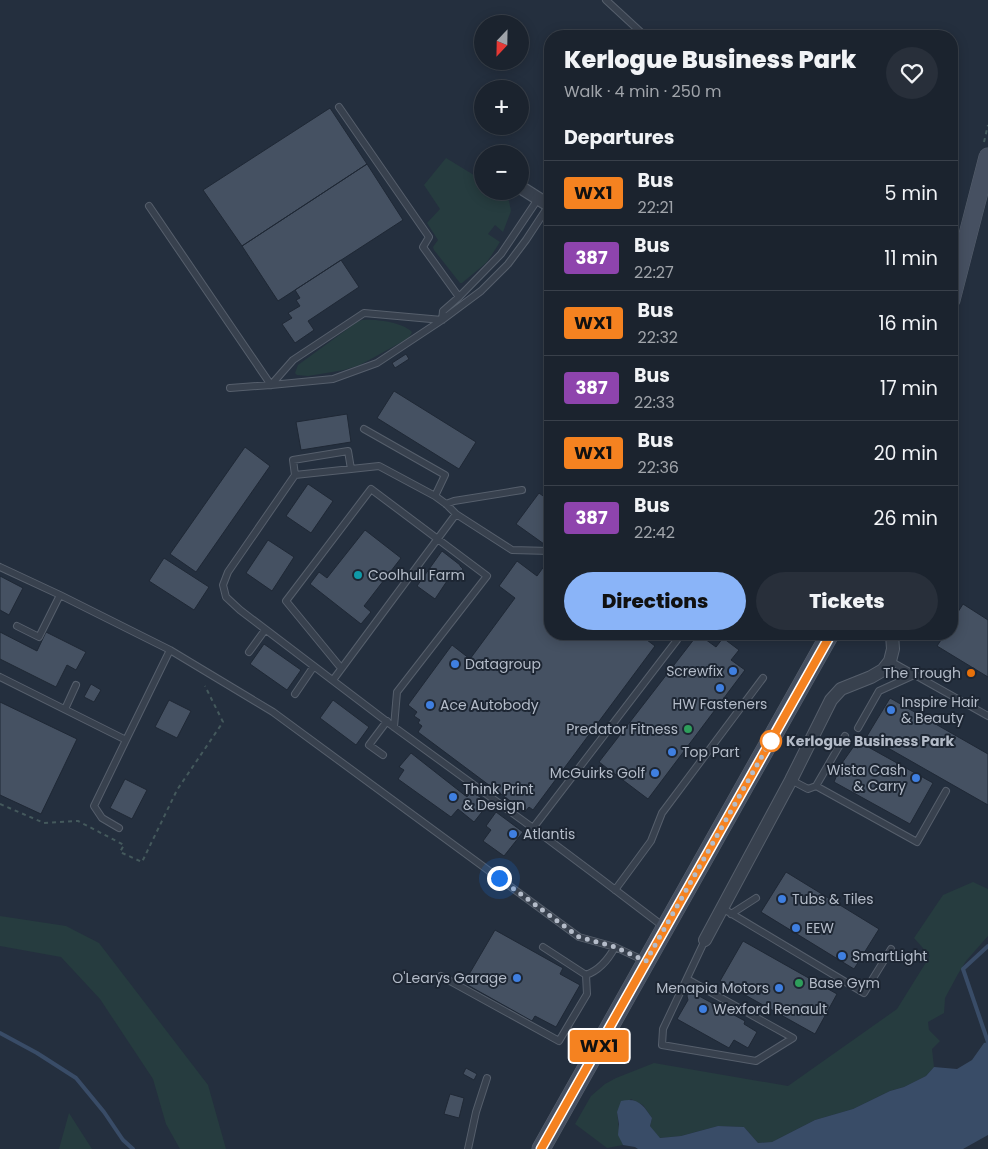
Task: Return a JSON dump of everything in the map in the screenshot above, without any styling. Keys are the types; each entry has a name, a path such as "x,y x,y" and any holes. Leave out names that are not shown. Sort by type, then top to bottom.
{"main road":[{"path":"958,271 985,176 988,157"},
{"path":"541,1149 827,640"}],"street":[{"path":"529,192 544,202"},
{"path":"705,940 726,911 831,700 842,689 883,670 890,661 894,649 893,640"}],"lane":[{"path":"606,0 638,30"},
{"path":"339,107 429,237 423,247 459,298"},
{"path":"442,320 443,311 459,298 544,205"},
{"path":"149,206 271,385"},
{"path":"230,388 333,379 377,363 442,320 481,291 508,264 526,240 544,207"},
{"path":"271,385 293,360 364,313 442,320"},
{"path":"364,429 445,476 434,496"},
{"path":"350,469 348,451 293,460 295,475 228,572 223,585 226,597 265,630 665,928"},
{"path":"295,475 379,466 434,496 456,514 512,550 544,551"},
{"path":"341,668 286,601 371,489 487,576 397,692 394,726"},
{"path":"446,504 454,501 522,490"},
{"path":"332,680 456,514"},
{"path":"0,567 170,650 273,712 579,937 615,947 646,961"},
{"path":"17,626 39,637 60,595"},
{"path":"249,652 265,630"},
{"path":"533,828 677,640"},
{"path":"119,828 102,818 94,806 170,650"},
{"path":"890,661 988,716"},
{"path":"294,694 314,666"},
{"path":"858,728 879,691 914,675"},
{"path":"0,676 126,740"},
{"path":"615,890 651,841 662,813 763,678"},
{"path":"65,709 76,685"},
{"path":"383,755 369,745 387,721"},
{"path":"791,780 808,789 816,786 845,736"},
{"path":"816,786 917,842 946,791"},
{"path":"726,911 756,898"},
{"path":"726,911 864,993 891,949"},
{"path":"687,979 792,1038 756,1062 662,1045 663,1029 705,940"},
{"path":"544,947 586,974 595,972 606,961 615,947"},
{"path":"441,976 559,1041 587,994 586,974"},
{"path":"468,1149 476,1112 487,1078"}],"path":[{"path":"0,804 44,823 78,821 124,845 120,852 142,862 177,790 222,722 205,686"}],"green space":[{"path":"446,158 474,175 474,200 509,201 511,211 503,232 495,225 488,234 500,242 486,263 462,283 460,283 434,250 433,247 438,240 427,223 440,209 424,185"},
{"path":"362,320 395,324 412,332 407,339 360,365 344,370 308,376 295,373 298,365"},
{"path":"973,882 988,889 988,936 966,961 958,974 945,998 944,1013 928,1022 929,1030 940,1041 932,1049 934,1067 926,1076 853,1109 815,1120 772,1142 758,1143 744,1127 718,1126 681,1136 659,1138 650,1126 652,1118 643,1105 631,1099 617,1112 619,1133 623,1145 607,1148 575,1124 591,1096 605,1084 654,1063 788,1086 897,1009 930,956 914,938 943,895"},
{"path":"0,916 66,926 99,943 208,1085 226,1149 180,1149 166,1124 153,1079 100,999 61,957 0,946"},
{"path":"69,1113 92,1149 59,1149"}],"water":[{"path":"988,1042 988,1135 963,1149 638,1149 623,1145 618,1135 617,1112 621,1101 632,1100 640,1103 646,1109 652,1118 650,1126 660,1138 681,1136 718,1126 744,1127 758,1143 772,1142 815,1120 853,1109 890,1091 904,1087 926,1076 934,1067 957,1069 972,1060 984,1043"}],"building":[{"path":"330,108 367,164 242,246 203,190"},
{"path":"367,164 403,220 278,301 242,246"},
{"path":"341,260 359,287 308,321 314,330 295,343 282,324 292,318 288,313 300,306 296,300 300,298 295,290"},
{"path":"406,354 409,359 395,368 392,363"},
{"path":"394,391 476,442 459,469 377,418"},
{"path":"347,414 351,442 301,450 296,422"},
{"path":"245,447 270,466 196,572 170,554"},
{"path":"308,484 333,501 311,533 286,516"},
{"path":"539,493 544,497 544,544 516,524"},
{"name":"Coolhull Farm","path":"365,530 401,558 364,606 371,612 361,624 310,584 319,572 327,578"},
{"path":"268,540 294,557 272,591 246,573"},
{"path":"442,551 463,569 454,581 449,578 435,599 417,586"},
{"path":"164,558 209,587 194,610 149,581"},
{"path":"517,561 537,576 544,566 544,640 647,640 655,646 533,810 529,807 525,812 418,732 422,726 418,723 420,720 414,716 417,712 408,705 452,645 470,659 515,598 499,586"},
{"path":"0,576 23,588 9,615 0,610"},
{"path":"963,604 988,620 988,677 937,646 941,640 958,640 958,612"},
{"path":"0,632 37,651 46,632 86,652 76,670 67,665 56,687 0,659"},
{"path":"693,640 706,640 716,647 721,640 726,640 739,650 731,660 745,670 648,799 599,762"},
{"path":"264,644 301,670 287,690 250,664"},
{"path":"91,684 101,690 94,702 84,697"},
{"path":"890,698 988,754 988,805 867,736"},
{"path":"169,700 191,711 177,738 155,727"},
{"path":"333,700 369,727 356,745 320,718"},
{"path":"0,702 77,739 41,814 0,795"},
{"path":"861,743 933,783 910,824 834,782 842,763 854,746 858,748"},
{"path":"411,753 467,797 471,791 489,803 474,822 458,809 451,817 398,779 404,770 399,767"},
{"path":"125,779 147,790 132,819 110,808"},
{"path":"496,812 523,832 504,856 483,841 491,830 486,826"},
{"path":"786,872 879,929 854,969 761,912"},
{"name":"O'Learys Garage","path":"495,930 563,968 560,974 580,985 556,1027 535,1016 532,1021 464,983"},
{"name":"Menapia Motors","path":"743,941 837,994 815,1034 720,981"},
{"name":"Wexford Renault","path":"694,989 698,991 699,996 745,1021 744,1024 757,1032 748,1048 734,1040 729,1048 677,1019 688,1000 688,992"},
{"path":"466,1068 477,1074 474,1080 463,1074"},
{"path":"450,1094 464,1098 459,1118 444,1114"}],"waterway":[{"path":"988,946 963,969 988,1042"},
{"path":"0,1033 37,1053 76,1078 104,1112 123,1140 133,1149"}],"bus line":[{"name":"WX1","path":"541,1149 828,640"}],"place":[{"name":"Coolhull Farm","path":"358,575"},
{"name":"Datagroup","path":"455,664"},
{"name":"Screwfix","path":"733,671"},
{"name":"The Trough","path":"971,673"},
{"name":"HW Fasteners","path":"720,688"},
{"name":"Ace Autobody","path":"430,705"},
{"name":"Inspire Hair & Beauty","path":"891,710"},
{"name":"Predator Fitness","path":"688,729"},
{"name":"Kerlogue Business Park","path":"771,741"},
{"name":"Top Part","path":"672,752"},
{"name":"McGuirks Golf","path":"655,773"},
{"name":"Wista Cash & Carry","path":"916,778"},
{"name":"Think Print & Design","path":"453,797"},
{"name":"Atlantis","path":"513,834"},
{"name":"Tubs & Tiles","path":"782,899"},
{"name":"EEW","path":"796,928"},
{"name":"SmartLight","path":"842,956"},
{"name":"O'Learys Garage","path":"517,978"},
{"name":"Base Gym","path":"799,983"},
{"name":"Menapia Motors","path":"779,988"},
{"name":"Wexford Renault","path":"703,1009"}],"route":[{"path":"499,878 579,937 615,947 646,961 774,735 771,741"}]}
